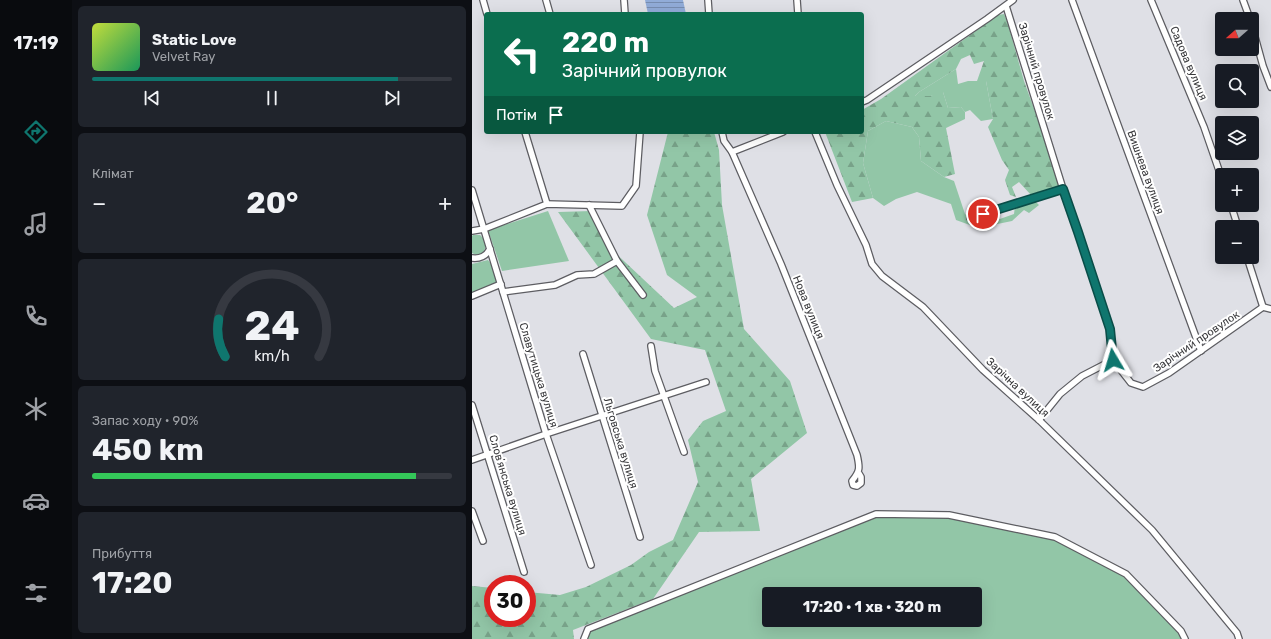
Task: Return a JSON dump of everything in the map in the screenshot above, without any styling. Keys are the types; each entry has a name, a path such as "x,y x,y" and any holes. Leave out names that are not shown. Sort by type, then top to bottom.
{"street":[{"path":"483,0 486,12"},
{"path":"546,0 549,12"},
{"path":"624,0 625,12"},
{"path":"708,0 709,12"},
{"path":"797,0 798,12"},
{"path":"864,101 1013,0"},
{"name":"Вишнева вулиця","path":"1072,0 1201,351"},
{"name":"Садова вулиця","path":"1151,0 1204,126 1218,168"},
{"path":"1243,0 1247,12"},
{"name":"Зарічний провулок","path":"1006,6 1063,189 1110,329 1113,360 1131,383 1143,387 1169,373 1263,307"},
{"path":"1259,51 1271,87"},
{"path":"526,134 547,204"},
{"path":"472,231 484,229 547,204 622,206 636,186 640,134"},
{"name":"Нова вулиця","path":"722,134 724,141 732,152 780,264 857,455 860,465 858,472"},
{"path":"732,152 778,134"},
{"name":"Зарічна вулиця","path":"816,134 837,185 866,245 872,264 882,276 923,307 983,370 1039,420 1152,530 1237,633 1239,639"},
{"path":"970,218 1063,189"},
{"name":"Славутицька вулиця","path":"472,190 546,434 591,565"},
{"path":"589,205 617,261 643,295"},
{"path":"472,258 476,259 486,256 490,249"},
{"path":"503,292 555,285 577,275 594,274 617,261"},
{"path":"1249,264 1263,307 1271,309"},
{"path":"472,296 501,284"},
{"path":"651,346 655,371 684,452"},
{"name":"Льговська вулиця","path":"583,354 640,537"},
{"path":"1039,420 1060,394 1082,376 1113,360"},
{"path":"472,460 546,434 706,382"},
{"name":"Словʼянська вулиця","path":"472,405 524,572"},
{"path":"472,511 483,541"},
{"path":"584,639 588,629 876,514 949,515 1055,537 1126,574 1181,631 1185,639"}],"green space":[{"path":"1004,14 1008,24 1024,81 1062,186 1031,195 1019,182 1012,187 1016,197 1010,195 1005,180 1009,170 1002,160 988,127 993,119 986,81 977,81 984,61 974,64 970,55 961,59 956,69 915,96 931,96 940,90 943,92 948,108 961,107 965,112 965,119 946,128 955,174 944,177 921,161 919,137 912,127 886,121 868,131 863,163 873,198 852,202 826,134 864,134 864,109 881,99 998,15"},
{"path":"956,69 958,84 968,81 986,81 993,119 981,121 970,110 965,112 961,107 948,108 943,92 931,96 914,97 919,92"},
{"path":"886,121 912,127 919,137 921,161 944,177 954,181 965,214 973,221 994,216 997,220 1014,214 1015,206 1033,199 1039,205 1029,213 1024,210 1012,221 978,228 956,220 951,204 917,192 896,199 884,206 873,198 863,163 868,131"},
{"path":"667,134 715,134 719,150 722,205 744,329 790,381 807,433 751,479 760,531 699,532 653,599 573,630 574,639 472,639 472,586 484,587 484,627 536,627 536,593 560,595 586,587 631,565 649,552 673,540 698,482 688,440 703,421 726,411 705,350 651,339 558,212 592,211 598,215 609,247 674,308 697,297 667,275 647,215"},
{"path":"548,211 569,261 502,271 488,230"},
{"path":"473,235 480,235 484,239 486,245 483,253 476,255 472,253"},
{"path":"488,260 491,264 497,282 472,293 472,264"},
{"path":"877,516 949,517 1053,539 1124,576 1179,632 1183,639 585,639 589,631"}],"water":[{"path":"645,0 683,0 686,12 648,12"}],"route":[{"path":"983,214 1063,189 1110,329 1113,360"}]}
